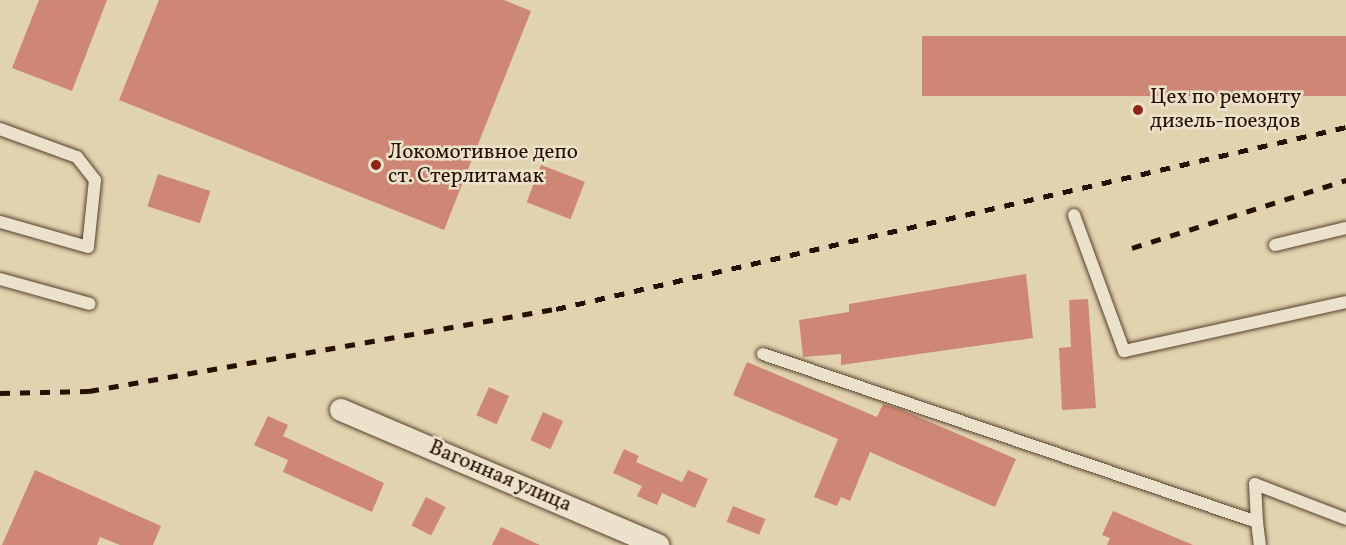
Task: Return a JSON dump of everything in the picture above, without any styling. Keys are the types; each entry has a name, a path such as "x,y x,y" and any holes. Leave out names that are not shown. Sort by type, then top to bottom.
{"street":[{"name":"Вагонная улица","path":"341,410 658,545"}],"lane":[{"path":"0,129 77,157 95,180 88,247 0,222"},
{"path":"1074,214 1124,351 1346,302"},
{"path":"1275,245 1346,228"},
{"path":"0,279 90,304"},
{"path":"763,354 1257,522"},
{"path":"1260,545 1255,484 1346,519"}],"building":[{"path":"39,0 107,0 72,91 12,68"},
{"name":"Локомотивное депо ст. Стерлитамак","path":"159,0 504,0 531,11 444,230 119,100"},
{"path":"922,36 1346,36 1346,96 922,96"},
{"path":"541,165 585,182 571,219 527,202"},
{"path":"158,174 210,191 200,223 147,206"},
{"path":"1026,274 1033,338 841,365 841,354 803,357 799,320 849,312 849,304"},
{"path":"1088,299 1096,408 1062,410 1059,348 1071,347 1069,300"},
{"path":"747,362 877,417 883,404 900,409 1016,459 995,507 870,452 850,501 841,497 837,506 814,497 838,439 733,395"},
{"path":"489,387 509,396 496,424 476,415"},
{"path":"543,412 563,421 550,449 530,440"},
{"path":"268,416 288,425 283,436 384,483 372,512 283,472 288,460 254,445"},
{"path":"624,449 639,456 636,462 682,482 688,470 708,479 695,508 662,493 657,505 637,496 642,486 613,473"},
{"path":"35,470 161,526 153,545 120,545 100,537 97,545 2,545"},
{"path":"426,497 446,507 431,535 411,526"},
{"path":"733,506 765,519 759,535 727,522"},
{"path":"1113,511 1193,545 1107,545 1110,538 1102,535"},
{"path":"501,527 540,545 492,545"}],"railway":[{"path":"0,393 89,391 556,309 1346,127"},
{"path":"1132,248 1346,180"}],"place":[{"name":"Цех по ремонту дизель-поездов","path":"1138,110"},
{"name":"Локомотивное депо ст. Стерлитамак","path":"376,165"}]}
